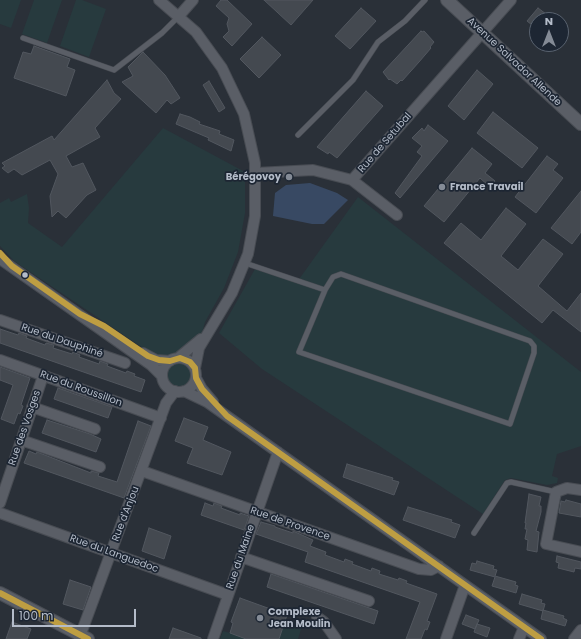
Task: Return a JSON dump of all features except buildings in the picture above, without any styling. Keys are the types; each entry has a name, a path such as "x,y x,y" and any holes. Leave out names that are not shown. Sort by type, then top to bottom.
{"street":[{"path":"159,0 179,16 209,48 231,83 248,128 256,173 255,216 245,263 232,293 199,348 196,373 192,386 179,391"},
{"path":"179,16 193,0"},
{"name":"Avenue Salvador Allende","path":"448,0 581,124"},
{"name":"Rue de Setubal","path":"256,173 313,170 352,180 512,0"},
{"path":"352,180 397,215"},
{"path":"0,253 12,266"},
{"path":"0,259 116,338 154,367 162,376 167,387 201,398 541,639"},
{"name":"Rue du Dauphiné","path":"0,320 125,363"},
{"path":"162,376 164,369 188,351 209,330"},
{"path":"103,356 116,338"},
{"path":"116,338 148,356 159,360 188,360 196,373 204,392 227,416"},
{"name":"Rue du Roussillon","path":"0,360 161,418"},
{"name":"Rue des Vosges","path":"0,503 43,376"},
{"name":"Rue d'Anjou","path":"83,638 111,553 142,472 164,408 168,400 179,391"},
{"path":"32,407 95,429"},
{"path":"21,440 100,467"},
{"name":"Rue du Maine","path":"213,639 278,452"},
{"name":"Rue de Provence","path":"142,472 419,569 431,570 439,566"},
{"path":"581,490 567,488 556,492 546,544 581,552"},
{"name":"Rue du Languedoc","path":"0,513 228,595"},
{"path":"241,557 369,601"},
{"path":"446,639 465,585"},
{"path":"0,593 83,638"},
{"path":"318,617 324,622 336,639"},
{"path":"519,639 524,627"},
{"path":"574,639 581,630"}],"lane":[{"path":"298,135 356,77 378,42 405,21 425,0"},
{"path":"23,38 114,70 162,33 179,16"},
{"path":"245,263 325,290"},
{"path":"341,274 530,341 534,346 534,353 510,424 299,352 325,290 333,276 341,274"},
{"path":"474,533 507,483 512,482 556,492"}],"green space":[{"path":"0,0 21,0 11,28 0,24"},
{"path":"34,0 62,0 47,43 22,34"},
{"path":"76,0 82,0 106,9 89,57 60,46"},
{"path":"163,128 245,172 245,213 238,252 224,288 205,322 202,333 180,351 167,356 155,356 14,261 0,246 0,203 9,198 11,202 27,194 29,208 28,223 62,247"},
{"path":"358,197 581,372 581,446 557,454 552,476 558,478 557,483 547,485 511,478 505,480 490,503 486,516 262,369 219,333 255,269 297,282"},
{"path":"179,363 188,366 191,375 188,384 179,387 170,384 167,375 170,366"},
{"name":"Complexe Jean Moulin","path":"240,598 287,615 286,620 302,626 298,639 220,639 223,631 230,633 233,623 231,622"}],"water":[{"path":"310,183 337,193 348,200 324,224 312,224 273,216 275,193 286,185"}],"transit line":[{"path":"0,253 12,266 80,314 104,326 148,356 159,360 170,361 180,358 190,362 195,368 196,378 202,389 227,416 541,639"},
{"path":"0,593 88,639"}],"place":[{"name":"Bérégovoy","path":"289,177"},
{"name":"France Travail","path":"442,187"},
{"name":"Complexe Jean Moulin","path":"260,618"}]}
